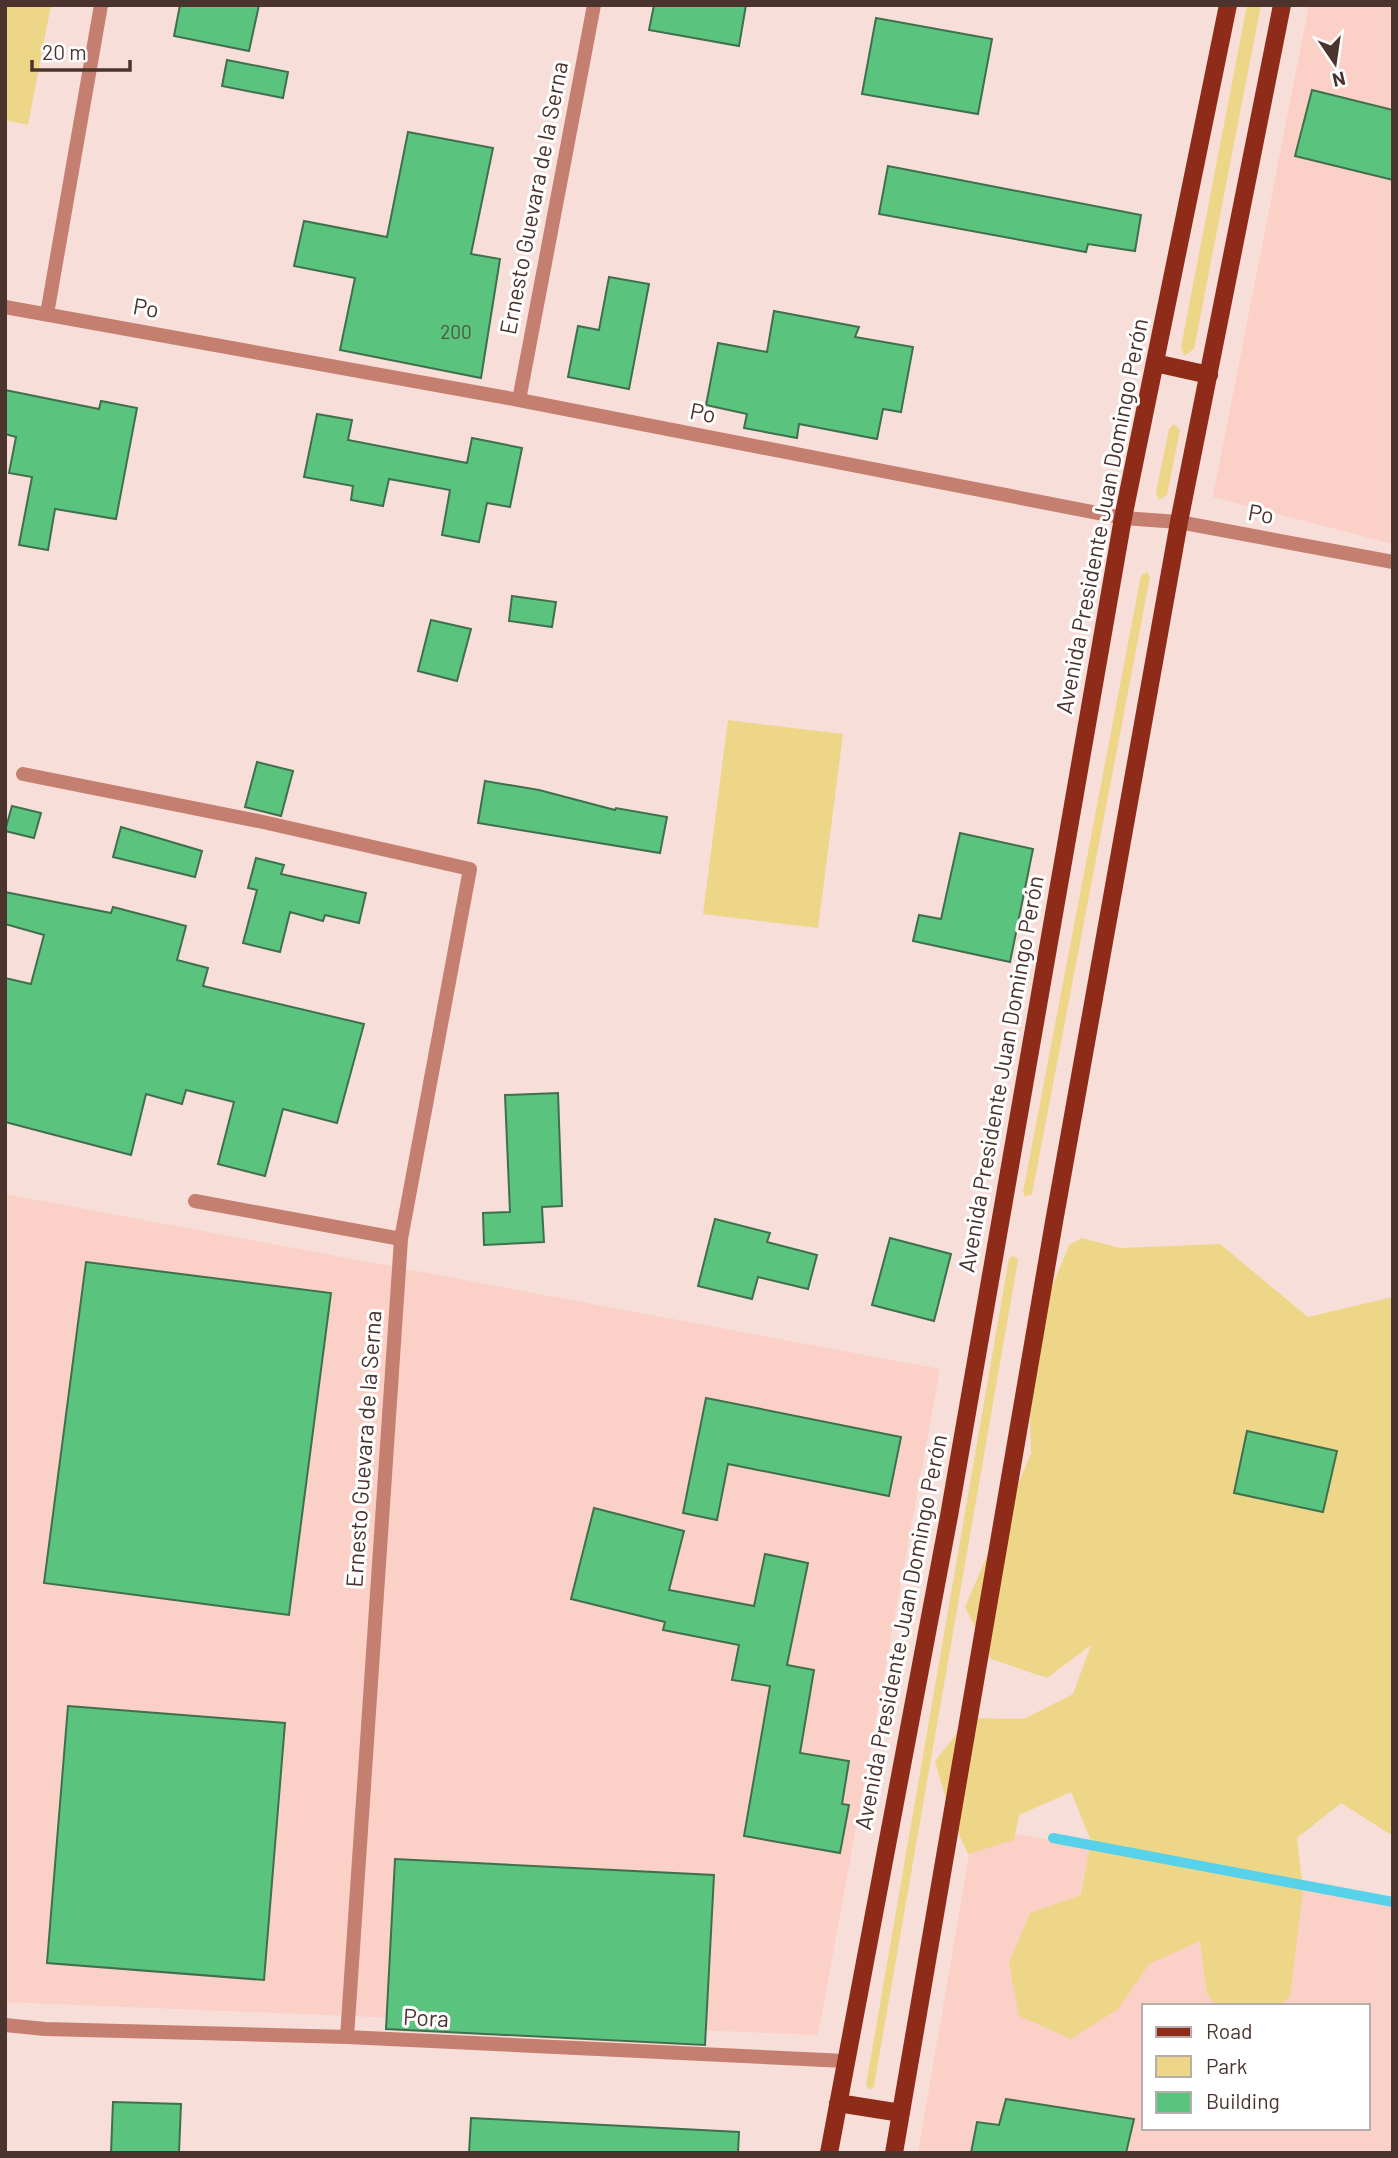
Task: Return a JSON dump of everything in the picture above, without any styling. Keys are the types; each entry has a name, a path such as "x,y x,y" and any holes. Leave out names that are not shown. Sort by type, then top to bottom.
{"main road":[{"name":"Avenida Presidente Juan Domingo Perón","path":"829,2153 949,1516 1123,518 1228,5"},
{"path":"894,2153 1054,1222 1180,522 1282,5"},
{"path":"1155,363 1209,374"},
{"path":"838,2103 901,2113"}],"street":[{"path":"47,314 101,5"},
{"name":"Ernesto Guevara de la Serna","path":"519,400 594,5"},
{"name":"Po","path":"5,307 519,400 1123,518 1180,522 1393,562"},
{"name":"Ernesto Guevara de la Serna","path":"23,774 263,822 470,869 401,1239 347,2037"},
{"path":"195,1201 401,1239"},
{"name":"Pora","path":"5,2025 45,2029 347,2037 845,2061"}],"shaded area":[{"path":"1309,5 1393,5 1393,544 1213,497"},
{"path":"5,1194 940,1369 818,2035 5,2002"},
{"path":"974,1826 1393,1905 1393,2153 918,2153"}],"green space":[{"path":"5,5 51,5 28,125 5,120"},
{"path":"1247,5 1261,5 1194,349 1184,356 1181,347"},
{"path":"1174,424 1180,430 1167,495 1159,500 1156,492 1169,429"},
{"path":"1147,572 1150,577 1032,1194 1025,1197 1023,1192 1141,575"},
{"path":"728,720 843,734 818,928 703,914"},
{"path":"1082,1238 1120,1248 1220,1244 1308,1317 1393,1297 1393,1836 1341,1803 1297,1838 1303,1890 1290,1997 1281,2004 1216,2004 1207,1994 1200,1941 1149,1964 1118,2009 1071,2039 1019,2016 1009,1963 1030,1913 1081,1895 1091,1841 1071,1792 1019,1815 1014,1840 968,1854 951,1817 935,1761 969,1718 1024,1719 1073,1694 1091,1645 1047,1678 991,1659 965,1607 1031,1454 1028,1346 1069,1245"},
{"path":"1014,1256 1018,1260 874,2086 870,2090 866,2085 1009,1258"}],"building":[{"path":"180,5 259,5 249,51 174,36"},
{"path":"654,5 746,5 739,46 649,30"},
{"path":"876,18 992,39 978,114 862,94"},
{"path":"227,60 288,72 283,98 222,86"},
{"path":"1312,90 1393,110 1393,180 1295,156"},
{"path":"408,132 493,148 471,254 500,259 481,378 340,350 355,278 294,266 304,221 387,237"},
{"path":"888,166 1141,215 1135,251 1088,244 1086,252 879,214"},
{"path":"609,277 649,284 629,389 568,377 578,326 599,330"},
{"path":"774,311 859,327 855,337 913,347 901,412 883,409 877,439 799,424 797,438 744,428 747,414 706,405 718,343 767,352"},
{"path":"5,390 99,409 101,401 137,408 116,519 55,509 48,550 19,545 32,477 9,473 16,437 5,434"},
{"path":"317,414 352,420 348,440 467,463 472,438 522,448 510,507 487,503 479,542 442,535 450,490 389,479 383,506 351,500 353,486 304,477"},
{"path":"512,596 556,602 552,627 509,621"},
{"path":"431,620 471,629 457,681 418,671"},
{"path":"257,762 293,771 281,816 245,807"},
{"path":"485,781 539,790 615,810 616,808 667,817 660,853 478,823"},
{"path":"12,806 41,813 34,838 5,831"},
{"path":"121,827 202,851 195,877 113,857"},
{"path":"960,833 1033,849 1010,962 913,941 919,915 941,919"},
{"path":"256,858 284,865 281,874 366,893 359,923 325,915 323,921 290,912 280,952 243,943 257,890 248,888"},
{"path":"5,892 111,913 113,907 186,926 177,960 208,968 203,986 364,1024 337,1123 283,1109 265,1176 218,1164 234,1102 186,1090 182,1104 146,1094 131,1155 5,1122 5,978 31,984 44,935 5,924"},
{"path":"558,1093 562,1206 542,1207 544,1242 484,1245 483,1213 510,1212 505,1095"},
{"path":"715,1219 770,1233 767,1242 817,1255 808,1289 758,1277 752,1299 698,1286"},
{"path":"890,1238 951,1254 934,1321 872,1305"},
{"path":"86,1262 331,1293 289,1615 44,1583"},
{"path":"706,1398 901,1437 889,1496 728,1464 717,1520 683,1513"},
{"path":"1247,1431 1337,1451 1323,1512 1234,1493"},
{"path":"594,1508 684,1531 669,1590 754,1606 765,1554 808,1563 787,1665 814,1670 800,1753 849,1761 842,1804 849,1805 840,1853 744,1836 770,1686 732,1680 739,1645 663,1630 665,1622 571,1599"},
{"path":"68,1706 285,1723 264,1980 47,1963"},
{"path":"395,1859 714,1875 705,2045 386,2029"},
{"path":"1006,2099 1134,2119 1126,2153 971,2153 977,2122 999,2125"},
{"path":"113,2102 181,2104 179,2153 111,2153"},
{"path":"471,2118 739,2132 738,2153 469,2153"}],"waterway":[{"path":"1053,1838 1393,1902"}]}
